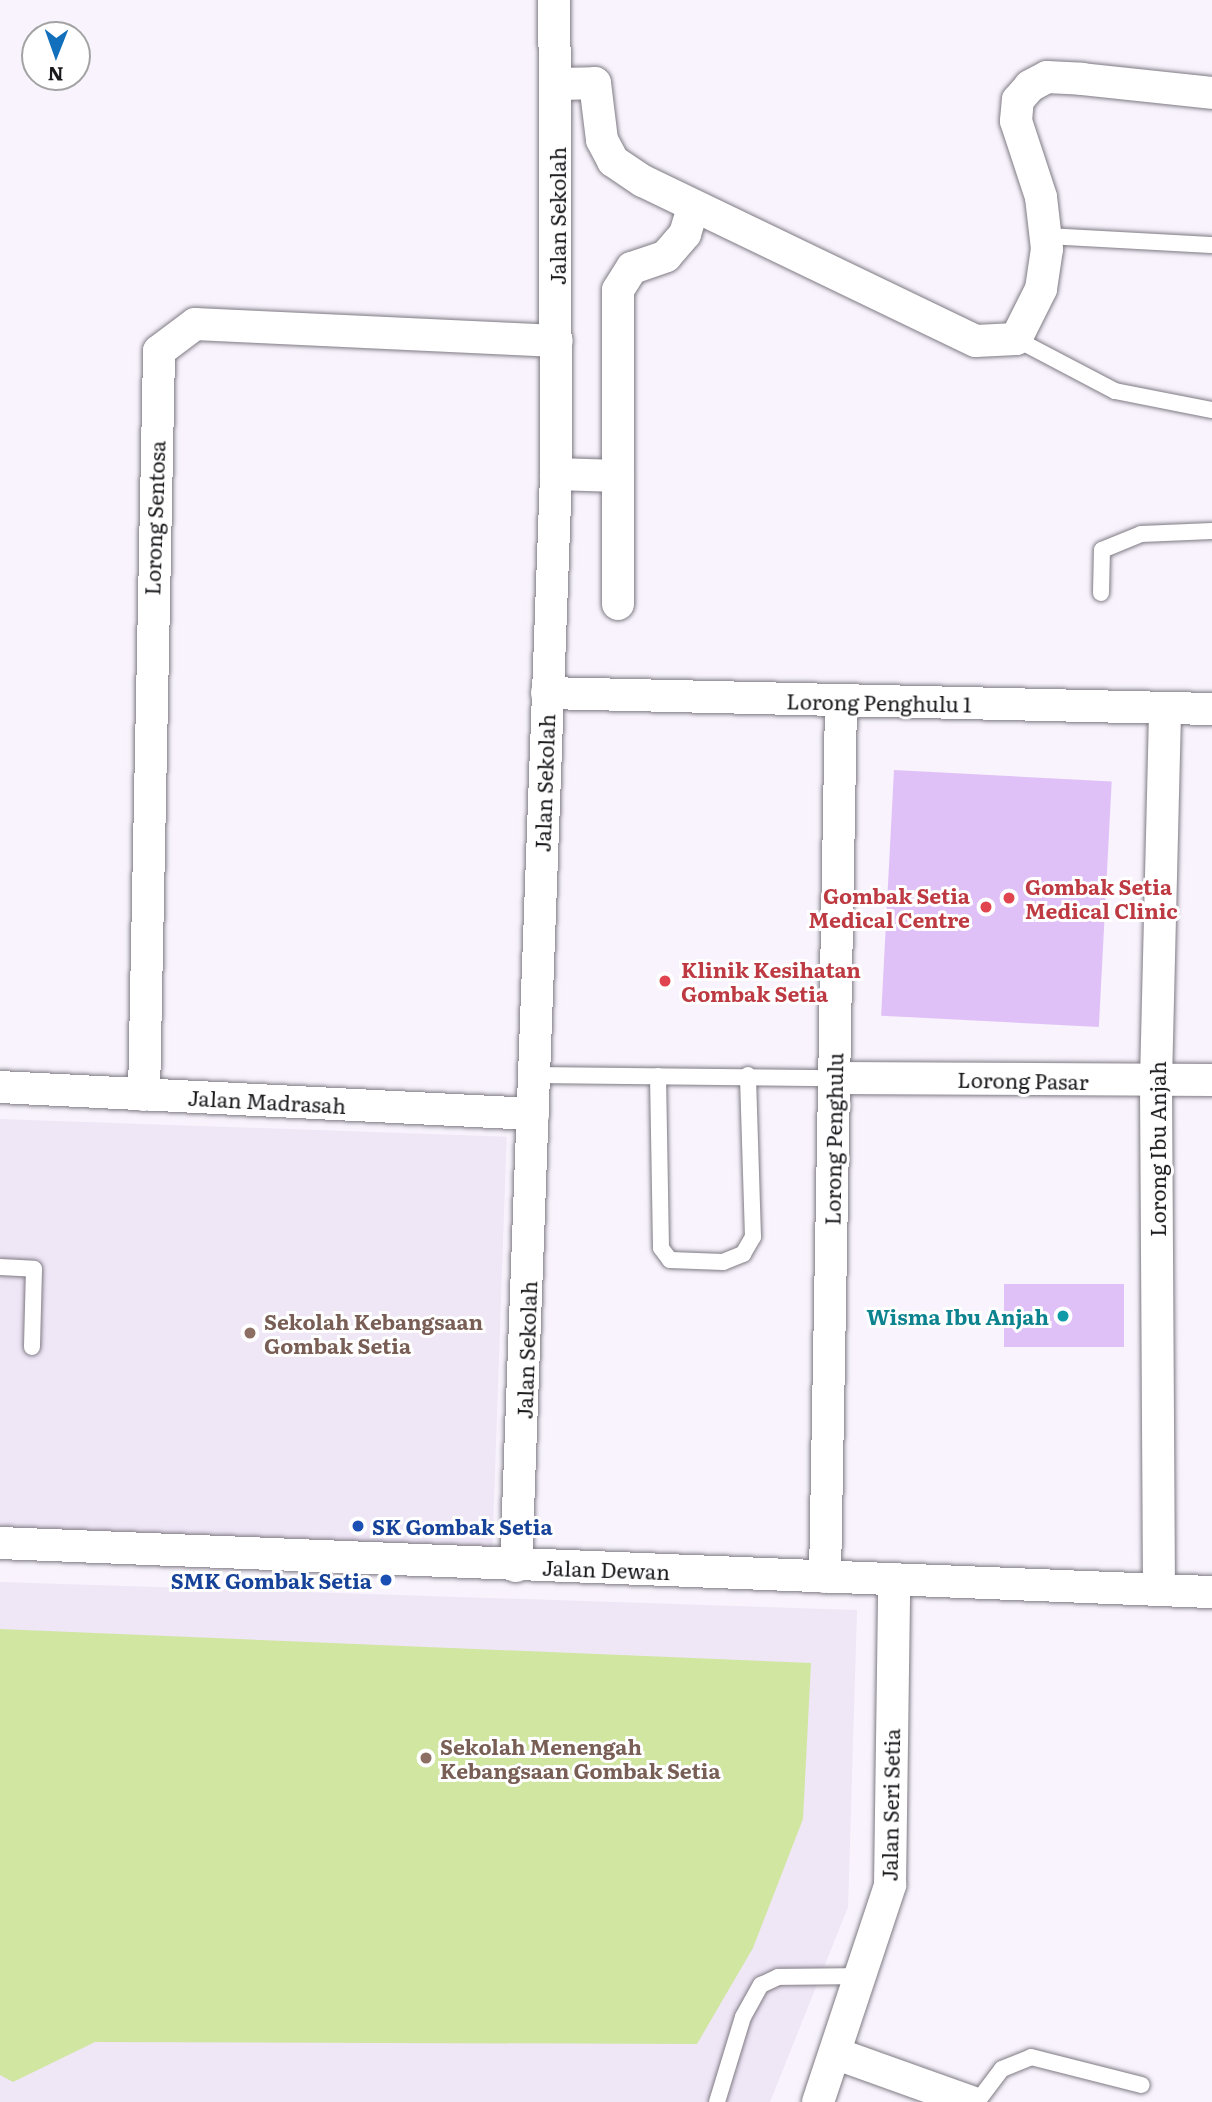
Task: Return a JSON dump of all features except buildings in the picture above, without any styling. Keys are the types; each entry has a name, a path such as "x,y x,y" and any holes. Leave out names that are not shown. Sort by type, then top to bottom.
{"street":[{"name":"Jalan Sekolah","path":"516,1566 556,474 554,0"},
{"path":"556,84 595,83 602,140 613,161 693,208 814,259 976,341 1016,339 1041,289 1046,236 1041,197 1016,121 1018,100 1030,86 1047,78 1082,79 1212,93"},
{"path":"618,604 621,278 666,256 685,234 693,208"},
{"name":"Lorong Sentosa","path":"144,1094 159,351 195,324 557,341"},
{"path":"556,474 618,476"},
{"name":"Lorong Penghulu 1","path":"547,693 1212,709"},
{"name":"Lorong Penghulu","path":"825,1577 841,701"},
{"name":"Lorong Ibu Anjah","path":"1159,1590 1156,1081 1165,708"},
{"name":"Lorong Pasar","path":"834,1078 1212,1080"},
{"name":"Jalan Madrasah","path":"0,1087 533,1114"},
{"name":"Jalan Dewan","path":"0,1543 516,1566 1212,1592"},
{"name":"Jalan Seri Setia","path":"818,2102 837,2054 890,1885 894,1580"},
{"path":"837,2054 971,2102"}],"lane":[{"path":"1046,236 1212,245"},
{"path":"1016,339 1115,391 1212,410"},
{"path":"1101,593 1102,550 1141,534 1212,531"},
{"path":"534,1074 834,1078"},
{"path":"658,1076 662,1248 670,1260 723,1262 743,1254 753,1237 748,1075"},
{"path":"0,1267 34,1269 32,1347"},
{"path":"716,2102 743,2017 761,1985 778,1977 862,1976"},
{"path":"977,2102 1002,2069 1031,2057 1142,2085"}],"shaded area":[{"name":"Sekolah Kebangsaan Gombak Setia","path":"0,1119 507,1137 492,1547 0,1530"},
{"name":"Sekolah Menengah Kebangsaan Gombak Setia","path":"0,1582 857,1610 848,1907 770,2102 0,2102"}],"green space":[{"name":"Sekolah Menengah Kebangsaan Gombak Setia","path":"0,1629 811,1663 803,1819 753,1948 697,2044 95,2042 13,2082 0,2075"}],"place":[{"name":"Gombak Setia Medical Clinic","path":"1009,898"},
{"name":"Gombak Setia Medical Centre","path":"986,907"},
{"name":"Klinik Kesihatan Gombak Setia","path":"665,981"},
{"name":"Wisma Ibu Anjah","path":"1063,1316"},
{"name":"Sekolah Kebangsaan Gombak Setia","path":"250,1333"},
{"name":"SK Gombak Setia","path":"358,1526"},
{"name":"SMK Gombak Setia","path":"386,1580"},
{"name":"Sekolah Menengah Kebangsaan Gombak Setia","path":"426,1758"}]}
